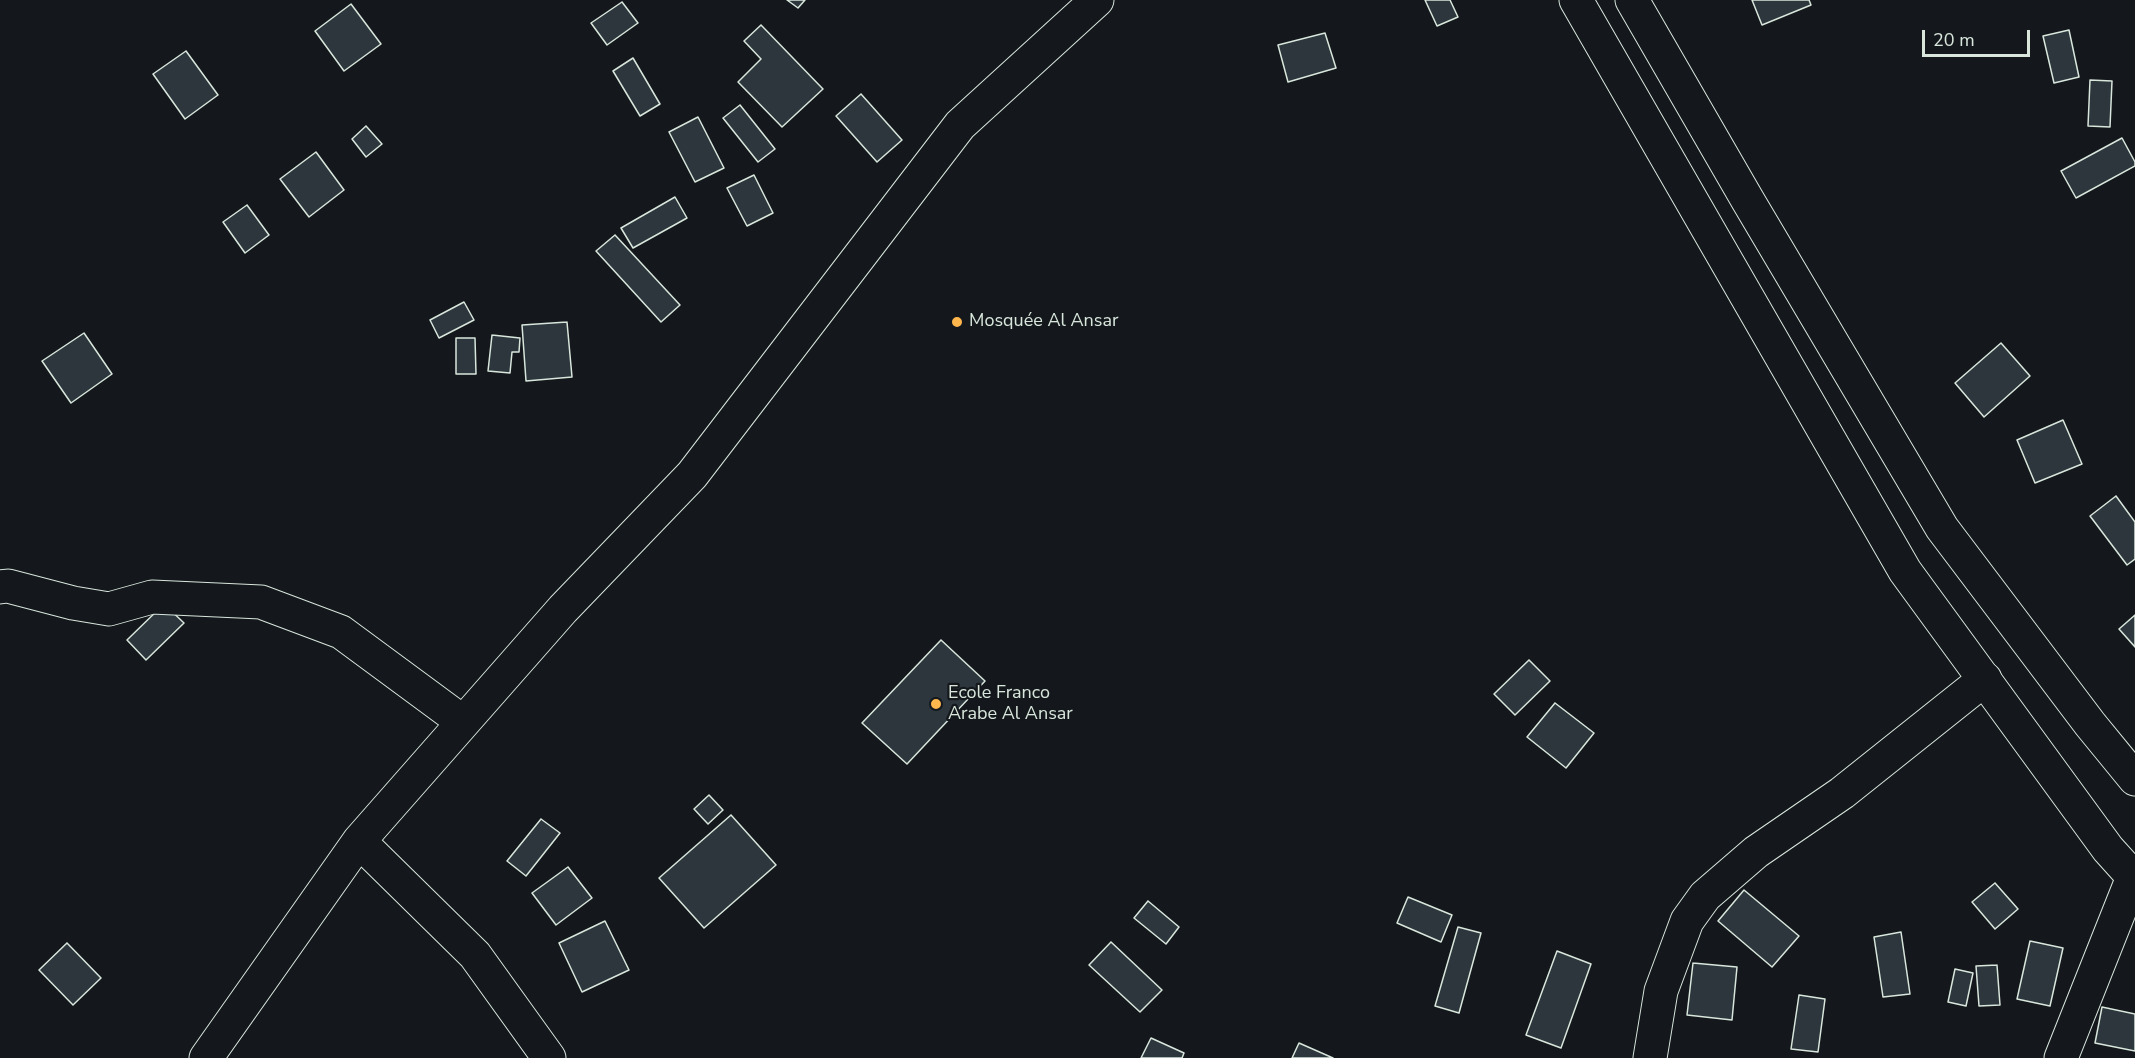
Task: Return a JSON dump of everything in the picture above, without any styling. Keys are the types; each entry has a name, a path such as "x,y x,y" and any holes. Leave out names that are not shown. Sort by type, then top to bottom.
{"street":[{"path":"206,1058 359,841 563,609 692,475 960,125 1096,0"},
{"path":"1576,0 1905,571 2108,849 2134,878 2061,1058"},
{"path":"1632,0 1942,528 2090,724 2135,779"},
{"path":"0,587 8,586 73,603 109,609 152,597 261,603 341,632 463,722"},
{"path":"1650,1058 1661,991 1687,921 1705,896 1756,852 1842,793 1985,679"},
{"path":"359,841 475,955 549,1058"}],"building":[{"path":"787,0 805,0 798,8"},
{"path":"1425,0 1450,0 1458,17 1437,26"},
{"path":"1752,0 1809,0 1811,5 1762,25"},
{"path":"622,2 638,23 607,45 591,23"},
{"path":"351,4 381,44 344,71 315,31"},
{"path":"761,25 823,89 782,127 738,82 761,59 744,41"},
{"path":"2069,30 2079,77 2054,83 2043,36"},
{"path":"1325,33 1336,68 1288,82 1278,45"},
{"path":"186,51 218,95 185,119 153,74"},
{"path":"633,58 660,104 640,116 613,71"},
{"path":"2090,80 2112,81 2110,127 2088,126"},
{"path":"861,94 902,140 877,162 836,116"},
{"path":"740,105 775,149 758,162 723,118"},
{"path":"698,117 724,168 695,182 669,132"},
{"path":"366,126 382,144 366,157 352,139"},
{"path":"2122,138 2135,166 2076,198 2061,171"},
{"path":"316,152 344,190 309,217 280,179"},
{"path":"754,175 773,213 747,226 727,188"},
{"path":"675,197 687,218 633,248 621,228"},
{"path":"247,205 269,235 245,253 223,222"},
{"path":"615,235 680,305 661,322 596,251"},
{"path":"464,302 474,320 439,338 430,320"},
{"path":"567,322 572,377 526,381 522,325"},
{"path":"84,333 112,374 71,403 42,361"},
{"path":"492,335 520,338 519,352 512,352 510,373 488,371"},
{"path":"456,338 475,338 476,374 456,374"},
{"path":"2001,343 2030,376 1984,417 1955,383"},
{"path":"2063,420 2082,464 2035,483 2017,440"},
{"path":"2116,496 2135,522 2135,559 2127,565 2090,516"},
{"path":"164,604 184,623 146,660 127,640"},
{"path":"2135,615 2135,647 2119,629"},
{"path":"941,640 985,681 907,764 862,723"},
{"path":"1529,660 1550,681 1515,715 1494,694"},
{"path":"1555,703 1594,733 1566,768 1527,737"},
{"path":"709,795 723,810 708,824 694,809"},
{"path":"731,815 776,865 704,928 659,878"},
{"path":"541,819 560,833 526,876 507,861"},
{"path":"568,867 592,898 556,925 532,893"},
{"path":"1995,883 2018,909 1995,929 1972,902"},
{"path":"1744,890 1799,936 1772,967 1718,921"},
{"path":"1408,897 1452,915 1441,942 1397,923"},
{"path":"1148,901 1179,927 1166,944 1134,918"},
{"path":"605,921 629,970 582,992 559,943"},
{"path":"1458,927 1481,933 1459,1013 1435,1006"},
{"path":"1901,932 1910,994 1883,997 1874,937"},
{"path":"2030,941 2063,948 2050,1006 2017,999"},
{"path":"1111,942 1162,990 1140,1012 1089,965"},
{"path":"67,943 101,978 73,1005 39,970"},
{"path":"1557,951 1591,964 1561,1048 1526,1035"},
{"path":"1693,963 1737,967 1732,1020 1687,1015"},
{"path":"1997,965 2000,1005 1979,1006 1976,966"},
{"path":"1955,969 1973,973 1966,1006 1948,1002"},
{"path":"1799,995 1825,999 1818,1052 1791,1049"},
{"path":"2102,1007 2135,1014 2135,1051 2095,1043"},
{"path":"1151,1038 1184,1053 1182,1058 1141,1058"},
{"path":"1299,1043 1333,1058 1292,1058"}],"place":[{"name":"Mosquée Al Ansar","path":"957,322"},
{"name":"Ecole Franco Arabe Al Ansar","path":"936,704"}]}
